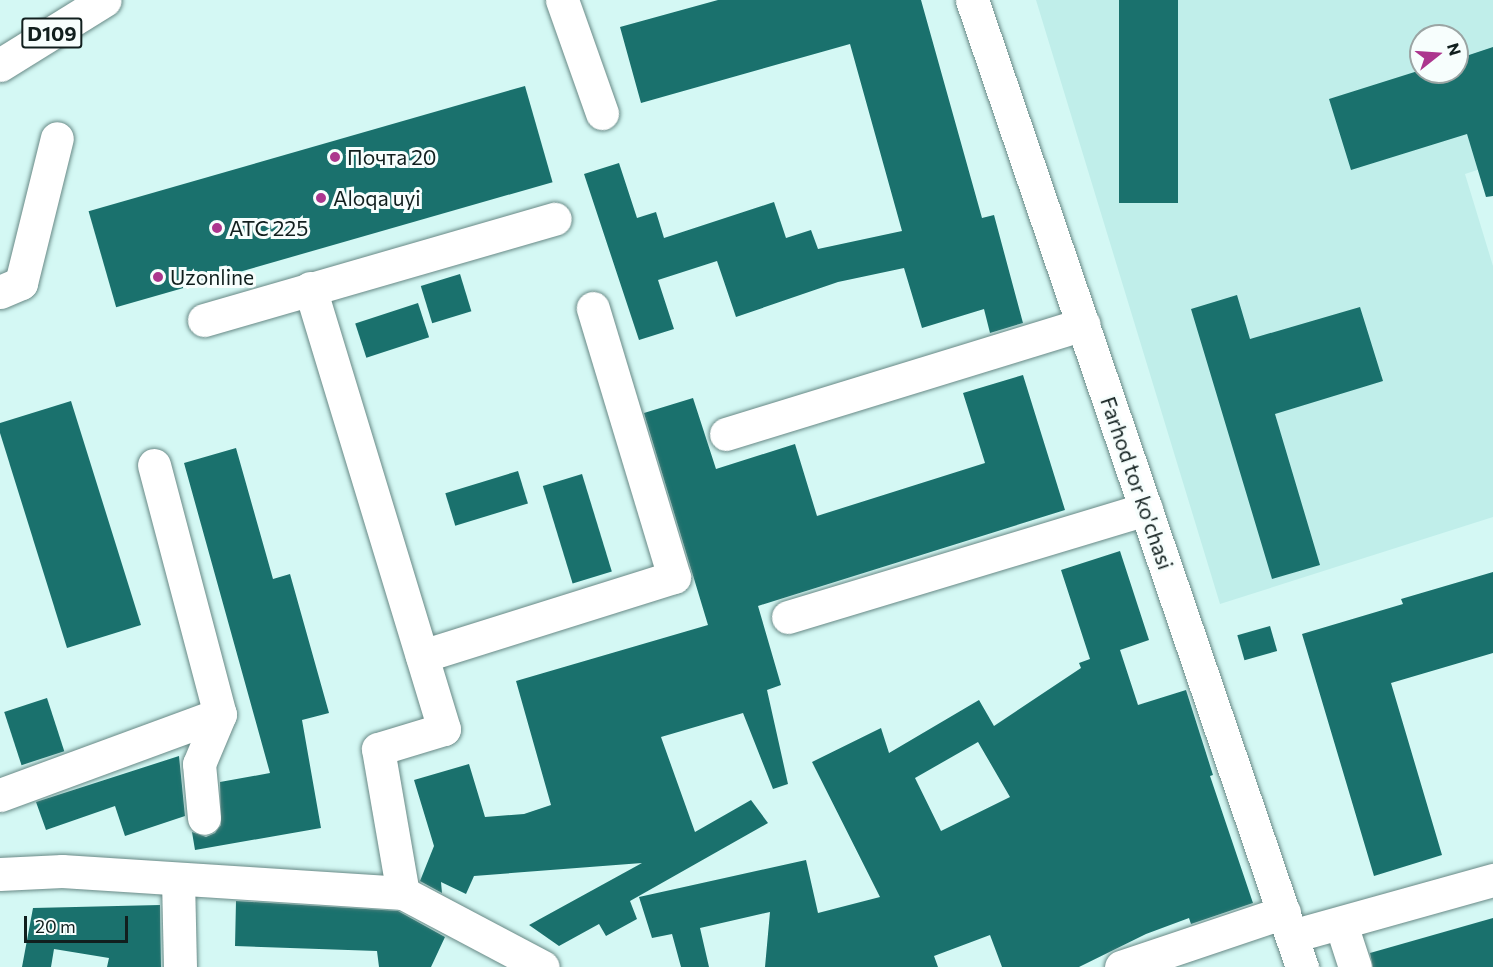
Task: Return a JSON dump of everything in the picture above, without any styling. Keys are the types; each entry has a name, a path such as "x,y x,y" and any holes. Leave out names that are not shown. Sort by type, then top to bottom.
{"street":[{"name":"D109","path":"0,65 105,0"},
{"path":"562,0 602,113"},
{"name":"Farhod tor ko'chasi","path":"972,0 1302,967"},
{"path":"0,292 21,283 57,138"},
{"path":"204,320 555,219"},
{"path":"310,288 444,729 378,749 403,893"},
{"path":"422,656 675,577 593,308"},
{"path":"726,434 1083,324"},
{"path":"154,465 220,714 199,764 204,818"},
{"path":"788,617 1146,509"},
{"path":"0,795 220,714"},
{"path":"0,874 63,871 403,893 535,965"},
{"path":"178,879 180,967"},
{"path":"1121,967 1288,924 1341,924 1493,880"},
{"path":"1341,924 1355,967"}],"shaded area":[{"path":"1036,0 1493,0 1493,165 1465,174 1493,266 1493,517 1220,604"}],"building":[{"path":"718,0 921,0 982,218 994,215 1023,323 990,333 984,309 922,328 904,268 838,282 736,317 717,261 658,280 674,329 639,340 584,174 619,163 637,218 656,212 664,238 774,202 786,238 811,230 818,249 902,231 850,44 641,103 620,27"},
{"path":"1119,0 1178,0 1178,203 1119,203"},
{"path":"1493,47 1493,196 1486,197 1467,134 1351,170 1329,99 1409,74 1409,84 1469,84 1469,55"},
{"name":"Aloqa uyi","path":"525,86 553,182 116,307 89,211"},
{"path":"460,274 471,311 432,323 421,286"},
{"path":"1237,295 1250,339 1360,307 1383,381 1275,414 1320,565 1272,579 1191,309"},
{"path":"418,303 429,337 366,358 355,323"},
{"path":"1023,375 1065,510 758,606 781,685 767,690 788,784 773,789 743,713 661,737 695,832 751,800 768,823 630,901 637,919 606,936 599,924 559,946 529,925 642,863 474,876 466,894 441,882 442,893 420,881 434,846 414,780 469,764 485,817 524,814 551,805 516,681 708,625 644,413 693,398 716,469 795,444 817,516 985,463 963,393"},
{"path":"71,401 141,625 67,648 0,433 0,423"},
{"path":"236,448 273,579 290,574 329,713 302,720 321,828 195,850 192,832 206,837 215,833 221,825 220,782 270,773 184,463"},
{"path":"518,471 528,504 455,526 445,493"},
{"path":"582,474 612,572 573,584 543,486"},
{"path":"1120,551 1149,640 1120,650 1138,705 1186,690 1213,775 1210,776 1253,903 1191,924 1189,918 1146,934 1079,967 1002,967 990,935 934,956 938,967 765,967 770,912 700,928 709,967 681,967 672,934 652,938 639,897 806,860 818,913 880,897 812,762 881,728 889,753 979,700 994,726 1081,668 1079,663 1090,659 1061,570","holes":["978,742 1010,797 941,831 915,778"]},
{"path":"1493,572 1493,653 1391,683 1442,855 1374,876 1302,634 1403,604 1401,599"},
{"path":"1270,626 1277,651 1244,660 1237,635"},
{"path":"47,698 64,751 22,765 4,712"},
{"path":"179,756 185,816 125,836 115,806 46,830 36,802"},
{"path":"236,901 398,911 445,937 431,967 379,967 377,951 235,946"},
{"path":"160,905 161,967 107,967 109,958 54,949 51,967 22,967 33,908"},
{"path":"1493,918 1493,967 1373,967 1370,953"}],"place":[{"name":"Почта 20","path":"335,157"},
{"name":"Aloqa uyi","path":"321,198"},
{"name":"АТС 225","path":"217,228"},
{"name":"Uzonline","path":"158,277"}]}
